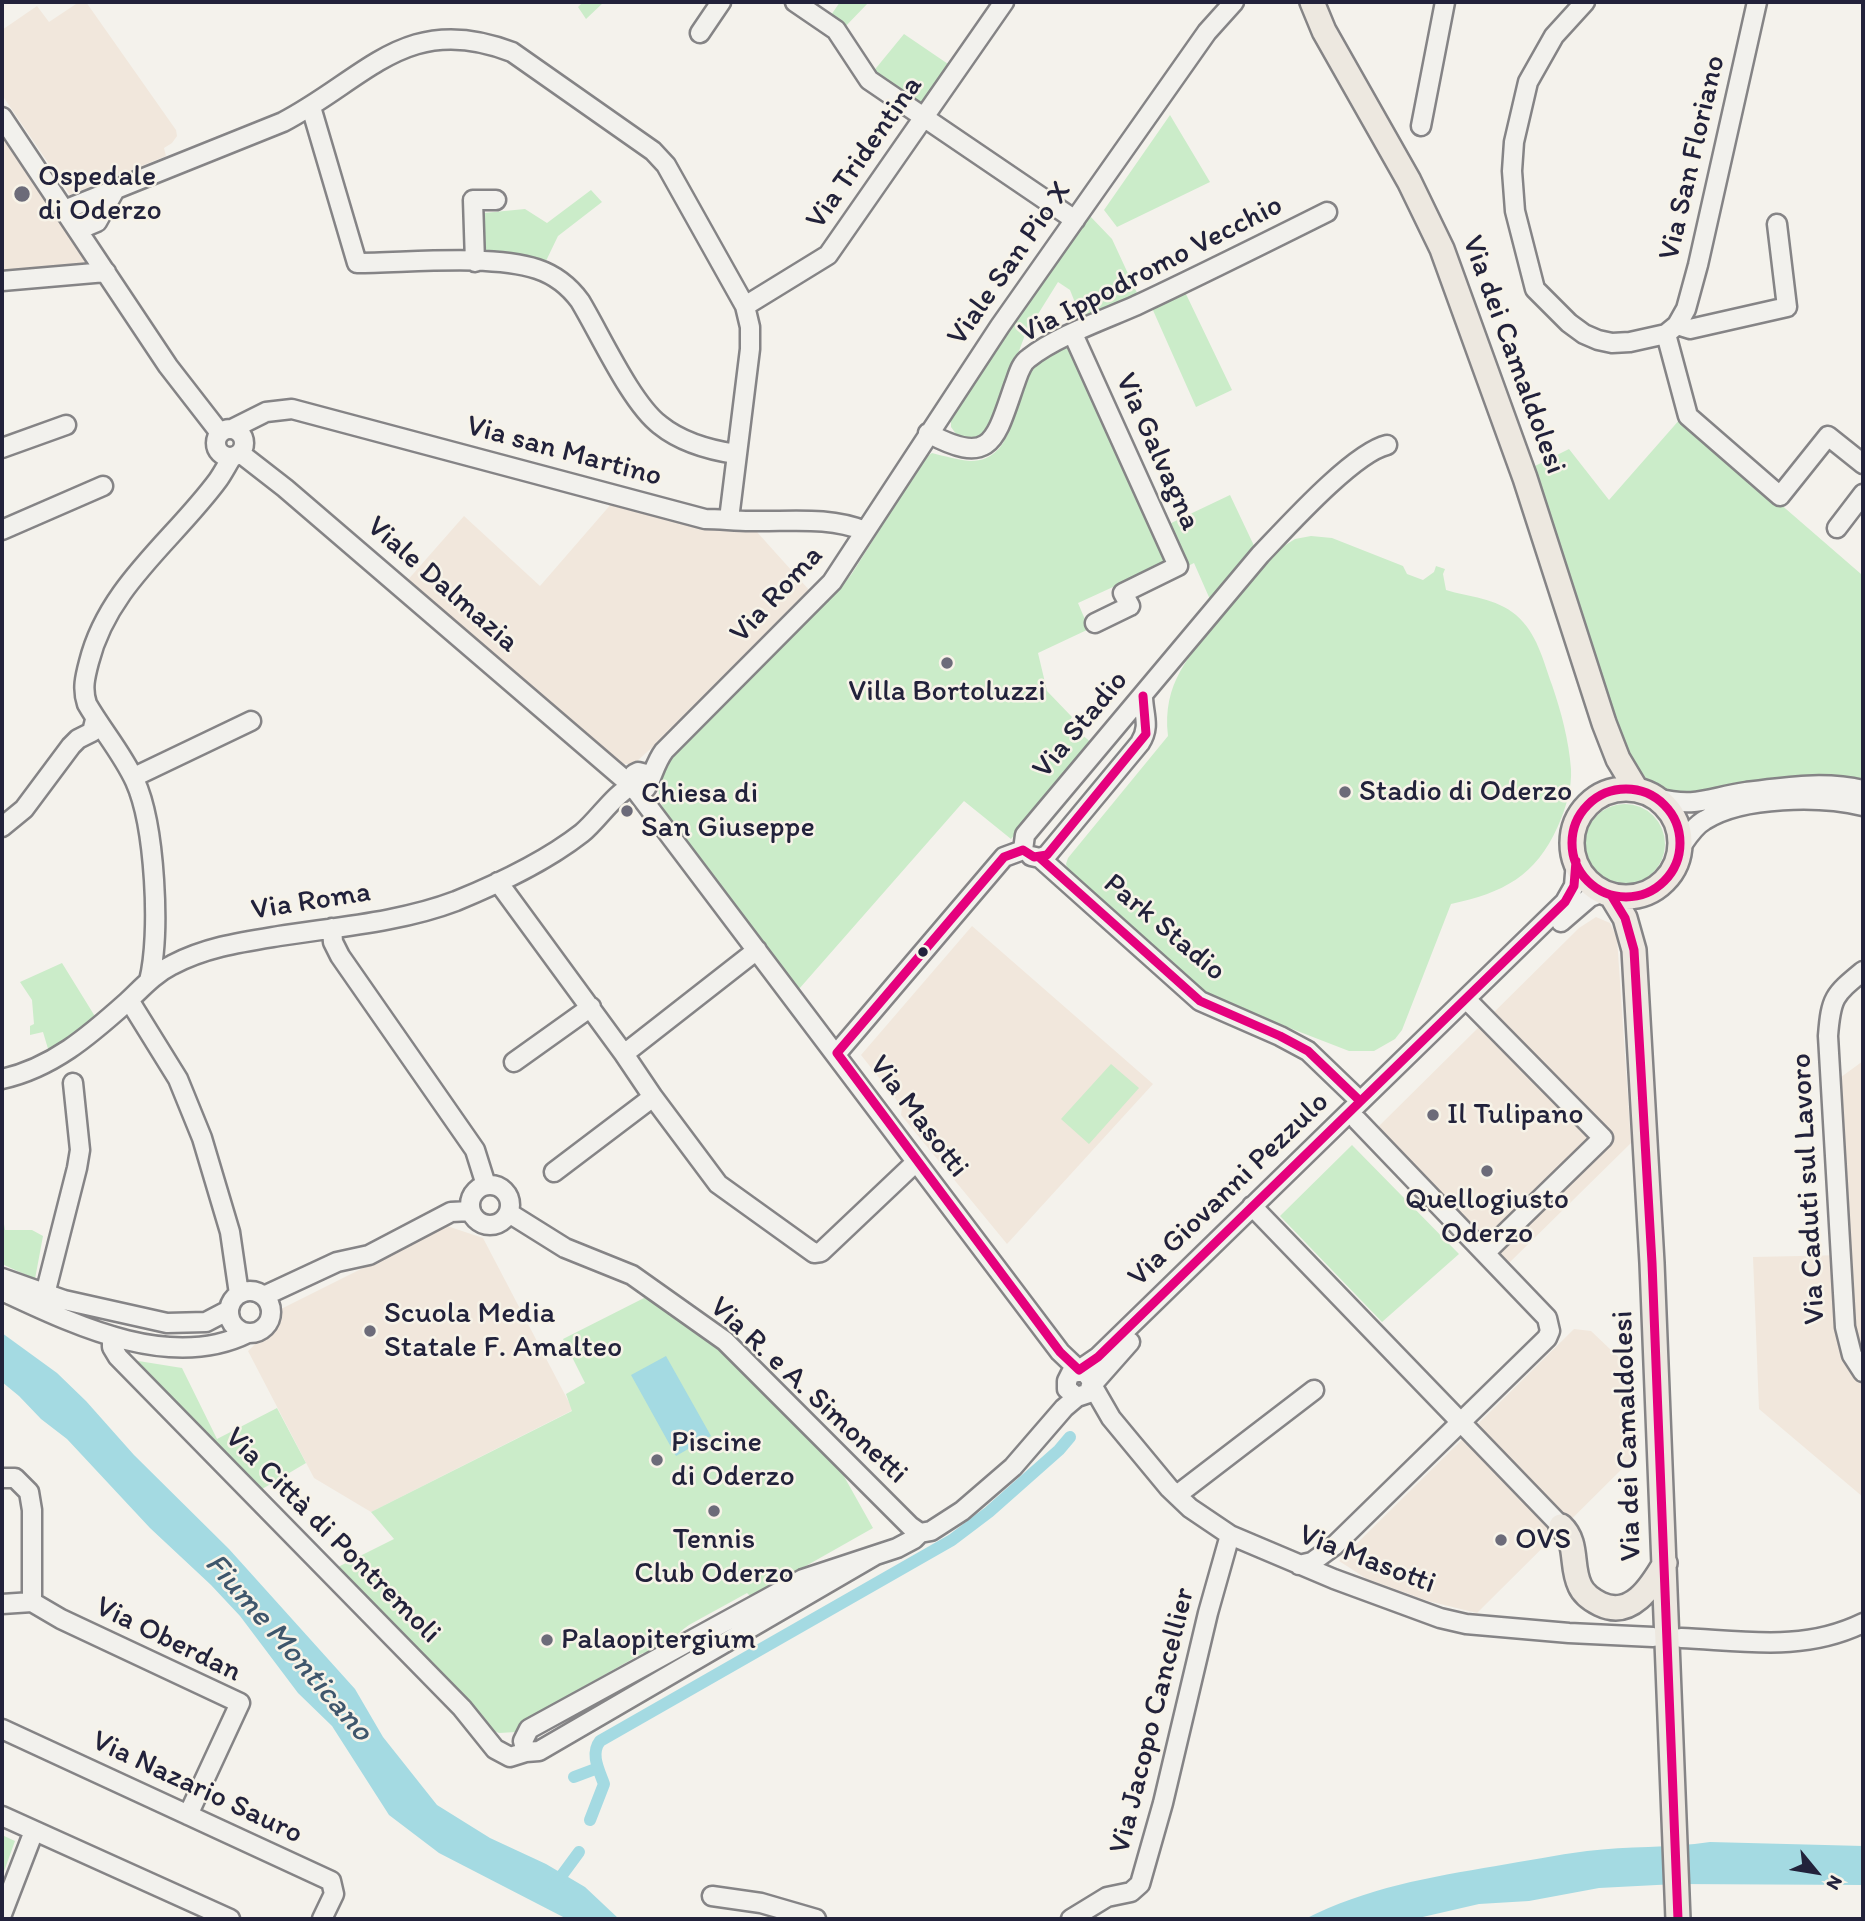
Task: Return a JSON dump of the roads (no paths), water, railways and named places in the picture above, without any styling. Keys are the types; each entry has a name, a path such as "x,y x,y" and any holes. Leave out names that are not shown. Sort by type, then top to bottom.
{"main road":[{"name":"Via dei Camaldolesi","path":"1293,2 1321,26"},
{"name":"Via dei Camaldolesi","path":"1311,2 1321,26 1409,181 1446,260 1541,526 1604,723 1618,759 1646,793"},
{"name":"Via dei Camaldolesi","path":"1599,796 1607,764 1604,723"},
{"path":"1611,791 1646,793 1667,807 1675,819 1680,848 1671,873 1650,891 1638,896 1607,893 1588,882 1576,861 1572,836 1577,820 1586,807 1599,796 1611,791"},
{"name":"Via dei Camaldolesi","path":"1634,950 1650,891"},
{"name":"Via dei Camaldolesi","path":"1607,893 1625,918 1634,950 1652,1263 1678,1919"},
{"path":"1562,1526 1569,1534 1574,1548 1580,1586 1591,1600 1606,1607 1622,1609 1635,1602 1646,1592 1665,1563"}],"street":[{"path":"700,33 721,2"},
{"path":"795,2 836,30 869,80 1075,220"},
{"name":"Via Tridentina","path":"745,306 828,255 1004,2"},
{"name":"Viale San Pio X","path":"1207,32 1217,2"},
{"name":"Viale San Pio X","path":"865,531 928,433 1075,220 1207,32 1234,2"},
{"path":"1421,126 1444,2"},
{"path":"1585,2 1554,36 1528,82 1514,142 1512,171 1515,211 1535,289 1584,334 1612,343 1630,342 1672,329 1690,329 1787,307 1777,224"},
{"name":"Via San Floriano","path":"1672,329 1686,309 1698,265 1757,2"},
{"path":"64,210 283,122 311,107 383,56 413,44 453,38 512,52 653,151 666,165 745,306 750,327 750,349 729,519"},
{"path":"311,107 357,263 475,261 524,266 557,278 571,289 580,301 635,397 653,419 674,435 699,446 736,454"},
{"name":"Viale Dalmazia","path":"2,117 168,366 233,442 606,762 640,780"},
{"path":"78,230 97,222 116,188"},
{"path":"475,261 473,200 496,200"},
{"name":"Via Ippodromo Vecchio","path":"928,433 952,446 969,449 982,447 992,440 999,428 1020,370 1027,359 1073,334 1327,212"},
{"path":"2,281 106,272"},
{"path":"1672,329 1688,416 1780,496 1828,436 1863,464"},
{"name":"Via Galvagna","path":"1073,334 1178,566 1123,593 1129,606 1095,623"},
{"name":"Via san Martino","path":"233,442 252,419 267,412 292,409 705,519 834,522 846,523 865,531"},
{"path":"4,441 66,425"},
{"path":"149,981 155,945 155,902 148,827 134,778 116,748 92,727 84,682 92,650 107,617 135,573 210,489 233,442"},
{"name":"Via Stadio","path":"837,1054 1004,857 1024,842 1116,726 1252,565 1299,513 1347,470 1378,447 1387,445"},
{"path":"2,530 103,486"},
{"path":"1837,528 1863,494"},
{"name":"Via Roma","path":"2,1079 41,1067 67,1052 149,981 172,965 221,945 419,912 455,901 524,870 571,841 596,820 624,790 640,780 664,751 832,582 865,531"},
{"path":"1040,859 1047,855 1146,734 1143,696"},
{"path":"134,778 251,721"},
{"path":"1116,726 1135,732 1138,746"},
{"path":"2,827 24,809 71,746 92,727"},
{"name":"Via Masotti","path":"640,780 656,814 1060,1352 1077,1386 1111,1418 1177,1495 1210,1523 1230,1535 1334,1579 1440,1619 1466,1624 1653,1637"},
{"path":"1646,793 1679,803 1700,803 1743,793 1809,785 1863,790"},
{"path":"1680,848 1703,821 1718,813 1750,804 1806,800 1846,802 1863,806"},
{"name":"Park Stadio","path":"1024,842 1029,855 1040,859 1200,1001 1308,1051 1360,1101"},
{"name":"Via Giovanni Pezzulo","path":"1256,1210 1357,1121 1565,902 1574,886 1576,861"},
{"path":"498,881 718,1184 814,1253 821,1252 916,1162"},
{"name":"Via Giovanni Pezzulo","path":"1077,1386 1118,1354 1360,1101 1576,907 1590,897 1607,893"},
{"path":"332,928 332,942 340,956 475,1150 486,1185"},
{"path":"155,945 162,960 172,965"},
{"path":"624,1054 757,950"},
{"name":"Via Caduti sul Lavoro","path":"1863,971 1839,990 1834,998 1828,1036 1845,1326 1852,1355 1863,1372"},
{"path":"129,1000 178,1079 202,1138 230,1231 239,1294"},
{"path":"1470,1003 1603,1138 1486,1252"},
{"path":"514,1062 591,1007"},
{"path":"49,1304 80,1150 74,1083"},
{"path":"554,1172 653,1097"},
{"path":"1299,1564 1312,1562 1334,1546 1462,1423 1550,1332 1547,1318 1357,1121"},
{"path":"486,1185 504,1190 510,1200 509,1213 501,1222 489,1225 477,1221 470,1204 474,1192 486,1185"},
{"path":"1256,1210 1562,1526"},
{"path":"264,1296 337,1262 369,1255 451,1212 471,1211"},
{"name":"Via R. e A. Simonetti","path":"509,1213 565,1248 632,1275 725,1341 910,1526 920,1532"},
{"path":"2,1278 112,1336 172,1348 218,1342 260,1330 269,1320 270,1307 264,1296 252,1291 234,1298 229,1310 236,1328 248,1333"},
{"path":"2,1291 49,1304 167,1322 206,1322 229,1310"},
{"name":"Via Città di Pontremoli","path":"112,1336 112,1347 118,1357 462,1708 495,1749 510,1757 539,1751 695,1661 800,1590"},
{"name":"Via Città di Pontremoli","path":"526,1752 523,1741 529,1729 682,1638 905,1545 920,1532 931,1531 962,1511 1013,1467 1077,1386"},
{"path":"1177,1495 1314,1391"},
{"path":"2,1478 15,1478 29,1492 32,1510 32,1602 2,1604"},
{"name":"Via Jacopo Cancellier","path":"1071,1919 1107,1897 1131,1892 1140,1884 1230,1535"},
{"path":"1334,1546 1328,1562 1334,1579"},
{"name":"Via Oberdan","path":"32,1602 61,1619 240,1703 188,1815"},
{"path":"1681,1639 1787,1643 1815,1641 1863,1623"},
{"path":"682,1638 695,1661"},
{"name":"Via Nazario Sauro","path":"2,1729 331,1881 334,1894 322,1919"},
{"path":"2,1816 230,1919"},
{"path":"2,1914 34,1831"},
{"path":"712,1896 761,1903 816,1919"}],"water":[{"name":"Fiume Monticano","path":"2,1333 57,1373 134,1455 229,1549 355,1689 383,1737 437,1805 490,1838 546,1864 585,1887 619,1919 567,1919 439,1853 389,1815 332,1726 298,1693 240,1616 150,1528 67,1439 41,1419 2,1382"},
{"path":"666,1356 711,1436 676,1456 631,1375"},
{"path":"1710,1842 1863,1846 1863,1885 1676,1884 1599,1888 1529,1901 1479,1904 1414,1919 1305,1919 1351,1899 1447,1875 1587,1851"}],"waterway":[{"path":"590,1820 604,1784 596,1757 600,1741 952,1540 989,1512 1070,1437"},
{"path":"574,1777 598,1768"},
{"path":"554,1886 579,1852"}],"place":[{"name":"Ospedale di Oderzo","path":"22,194"},
{"name":"Villa Bortoluzzi","path":"947,663"},
{"name":"Stadio di Oderzo","path":"1345,792"},
{"name":"Chiesa di San Giuseppe","path":"627,811"},
{"name":"Il Tulipano","path":"1433,1115"},
{"name":"Quellogiusto Oderzo","path":"1487,1171"},
{"name":"Scuola Media Statale F. Amalteo","path":"370,1331"},
{"name":"Piscine di Oderzo","path":"657,1460"},
{"name":"Tennis Club Oderzo","path":"714,1511"},
{"name":"OVS","path":"1501,1540"},
{"name":"Palaopitergium","path":"547,1640"}]}
